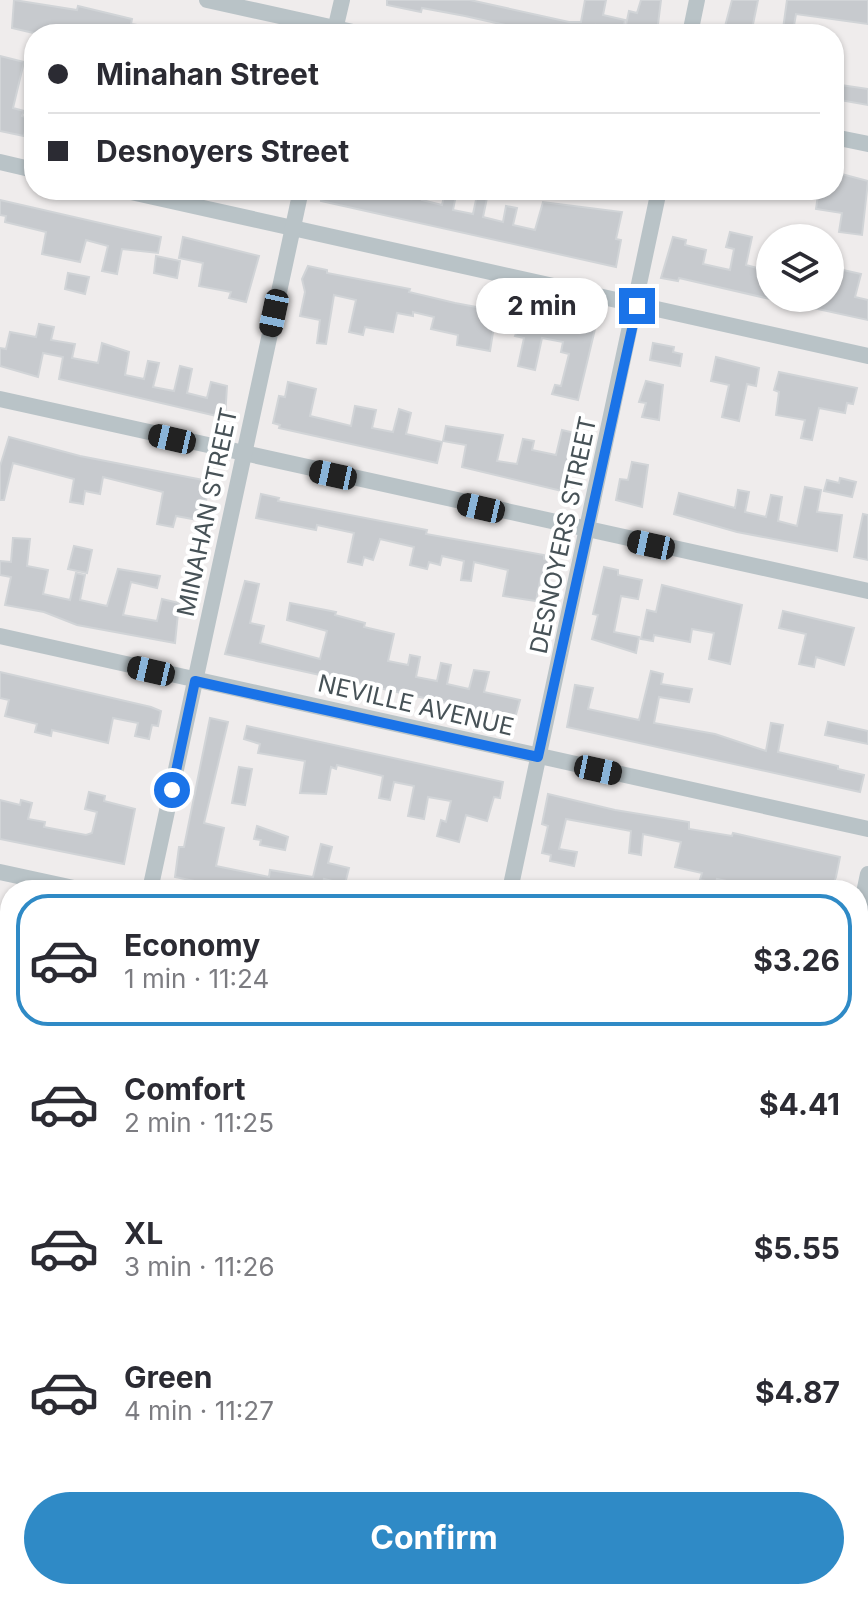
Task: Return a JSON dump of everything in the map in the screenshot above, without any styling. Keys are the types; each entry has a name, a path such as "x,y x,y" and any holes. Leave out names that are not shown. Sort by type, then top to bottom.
{"street":[{"path":"207,0 306,24"},
{"path":"337,24 342,0"},
{"path":"692,24 697,0"},
{"path":"844,139 868,144"},
{"path":"0,162 24,168"},
{"path":"166,200 868,356"},
{"name":"MINAHAN STREET","path":"152,880 299,200"},
{"name":"DESNOYERS STREET","path":"512,880 637,306 657,200"},
{"path":"0,399 868,591"},
{"name":"NEVILLE AVENUE","path":"0,636 868,829"},
{"path":"0,872 37,880"}],"building":[{"path":"14,0 77,10 78,6 132,19 131,24 24,24 24,31 12,28"},
{"path":"387,0 470,0 581,22 585,0 606,0 603,15 625,20 624,24 501,24 422,8 421,12 387,5"},
{"path":"641,0 661,0 658,24 626,24 629,11 637,13"},
{"path":"732,0 758,0 753,24 726,24"},
{"path":"787,0 868,0 868,24 796,14 794,24 784,24"},
{"path":"0,56 24,62 13,108 24,111 24,136 0,131"},
{"path":"844,85 868,89 868,105 844,101"},
{"path":"844,175 868,181 862,235 844,233 844,224 840,224 842,213 816,209 817,200 844,200"},
{"path":"0,200 161,237 158,253 122,249 117,274 102,271 108,246 86,240 80,262 42,254 46,232 5,222 6,216 0,215"},
{"path":"422,200 442,205 443,200 455,200 453,210 473,214 476,200 487,200 483,217 503,222 506,206 517,208 513,225 535,230 543,202 622,212 616,239 621,240 616,267 321,201"},
{"path":"730,232 752,237 746,265 756,268 756,296 679,278 678,281 661,278 673,237 686,240 685,245 706,250 703,264 730,270 734,249 726,247"},
{"path":"183,237 259,256 246,302 229,298 231,292 199,286 203,263 179,258"},
{"path":"156,256 180,261 177,278 154,273"},
{"path":"308,266 327,270 327,273 410,289 409,292 455,303 595,329 578,400 552,394 555,385 561,386 569,354 561,352 563,342 542,338 535,370 518,366 524,338 515,336 517,331 494,326 490,351 457,345 458,335 431,329 434,317 413,312 413,316 397,313 393,332 365,327 363,335 349,332 356,300 334,295 326,344 317,343 320,320 300,316 305,292 302,279"},
{"path":"844,270 861,274 855,297 868,300 868,320 831,312 844,312"},
{"path":"68,273 89,277 85,294 65,289"},
{"path":"39,324 54,327 51,340 75,344 72,358 98,363 102,343 129,352 125,375 144,379 148,361 159,363 153,387 174,391 180,366 192,369 187,393 207,398 211,382 227,386 225,418 59,379 63,357 43,353 38,377 0,366 0,348 6,349 10,332 36,337"},
{"path":"653,343 674,347 673,352 682,354 680,366 650,360"},
{"path":"716,357 759,368 756,386 747,384 739,421 722,417 729,385 711,381"},
{"path":"779,372 857,388 853,404 847,403 845,413 819,408 812,440 801,438 805,420 776,415 779,392 774,390"},
{"path":"646,381 663,385 659,420 642,417 646,403 639,402"},
{"path":"288,382 316,389 310,416 351,426 355,406 376,410 372,428 393,432 399,409 411,413 406,434 442,442 437,463 279,428 280,425 273,423 279,396 285,397"},
{"path":"446,426 503,435 497,461 517,464 523,439 534,441 532,450 556,455 562,430 579,434 566,492 462,467 466,445 443,441"},
{"path":"9,437 80,456 203,480 209,484 206,501 203,500 198,520 176,516 173,527 157,524 163,492 103,477 100,494 85,491 83,504 70,502 74,479 13,463 4,500 0,500 0,466"},
{"path":"632,462 648,465 642,507 616,500 620,479 628,480"},
{"path":"840,478 856,482 852,497 824,491 827,480 839,483"},
{"path":"805,487 821,490 817,512 842,515 837,551 737,532 674,514 679,493 735,508 738,490 749,492 745,512 766,517 771,495 782,497 778,521 797,526"},
{"path":"261,494 279,498 278,501 427,530 426,534 544,555 544,559 549,560 545,577 541,576 536,601 503,596 508,570 474,562 471,581 461,580 464,561 442,556 440,565 429,562 427,569 410,565 414,547 380,539 373,560 364,557 362,565 348,562 354,533 317,525 316,530 256,518"},
{"path":"863,514 868,515 868,560 854,557"},
{"path":"13,538 30,539 27,566 48,570 43,594 70,600 76,573 85,575 80,600 107,606 118,569 160,576 157,588 131,582 123,615 157,621 162,599 179,603 175,643 77,625 44,612 5,605 11,577 0,575 0,561 11,562"},
{"path":"74,546 92,550 87,573 68,569"},
{"path":"604,567 618,570 618,575 642,580 638,599 621,596 614,632 639,637 636,653 592,639 598,615 593,614"},
{"path":"245,581 259,584 250,623 264,626 260,643 320,659 327,631 287,620 290,603 336,612 335,615 365,623 364,627 394,634 388,661 408,665 410,655 420,657 416,677 437,681 441,663 451,665 447,684 469,689 474,670 489,672 484,692 520,700 515,718 225,654"},
{"path":"662,585 742,605 730,664 709,659 714,633 692,629 690,642 654,635 653,641 641,639 647,610 656,612"},
{"path":"783,611 854,628 844,665 816,657 814,667 799,664 806,634 779,628"},
{"path":"651,671 663,674 661,684 692,689 689,702 659,697 654,723 715,734 766,751 771,723 783,725 778,752 864,775 860,792 567,727 575,685 593,688 588,709 639,720"},
{"path":"0,672 151,707 161,711 158,726 152,725 149,739 135,736 138,723 113,718 108,743 52,730 51,736 35,732 37,724 5,716 9,700 0,698"},
{"path":"210,718 228,722 204,823 224,828 216,866 269,877 270,870 313,877 321,844 332,847 328,863 349,868 346,880 190,880 175,877 179,847 184,847"},
{"path":"828,722 868,731 868,744 825,735"},
{"path":"247,726 503,782 500,798 494,797 487,821 466,815 459,842 437,836 441,820 446,822 451,801 428,797 424,819 408,816 414,786 394,782 390,800 379,798 383,776 337,765 336,769 331,767 326,794 300,793 305,761 258,753 260,744 244,739"},
{"path":"239,767 252,769 245,805 232,803"},
{"path":"89,792 105,796 104,801 135,809 124,864 0,839 0,800 20,805 21,800 32,803 28,819 45,822 44,827 86,835 92,833 97,812 85,809"},
{"path":"548,794 615,810 689,822 689,829 732,836 733,833 840,857 835,880 700,880 702,873 675,867 681,842 643,834 641,855 629,853 631,831 566,819 559,849 577,852 574,866 550,861 551,855 542,853 548,826 542,824"},
{"path":"257,826 288,837 285,850 260,845 261,840 254,839"}],"route":[{"path":"172,790 195,681 538,757 637,306"}]}
